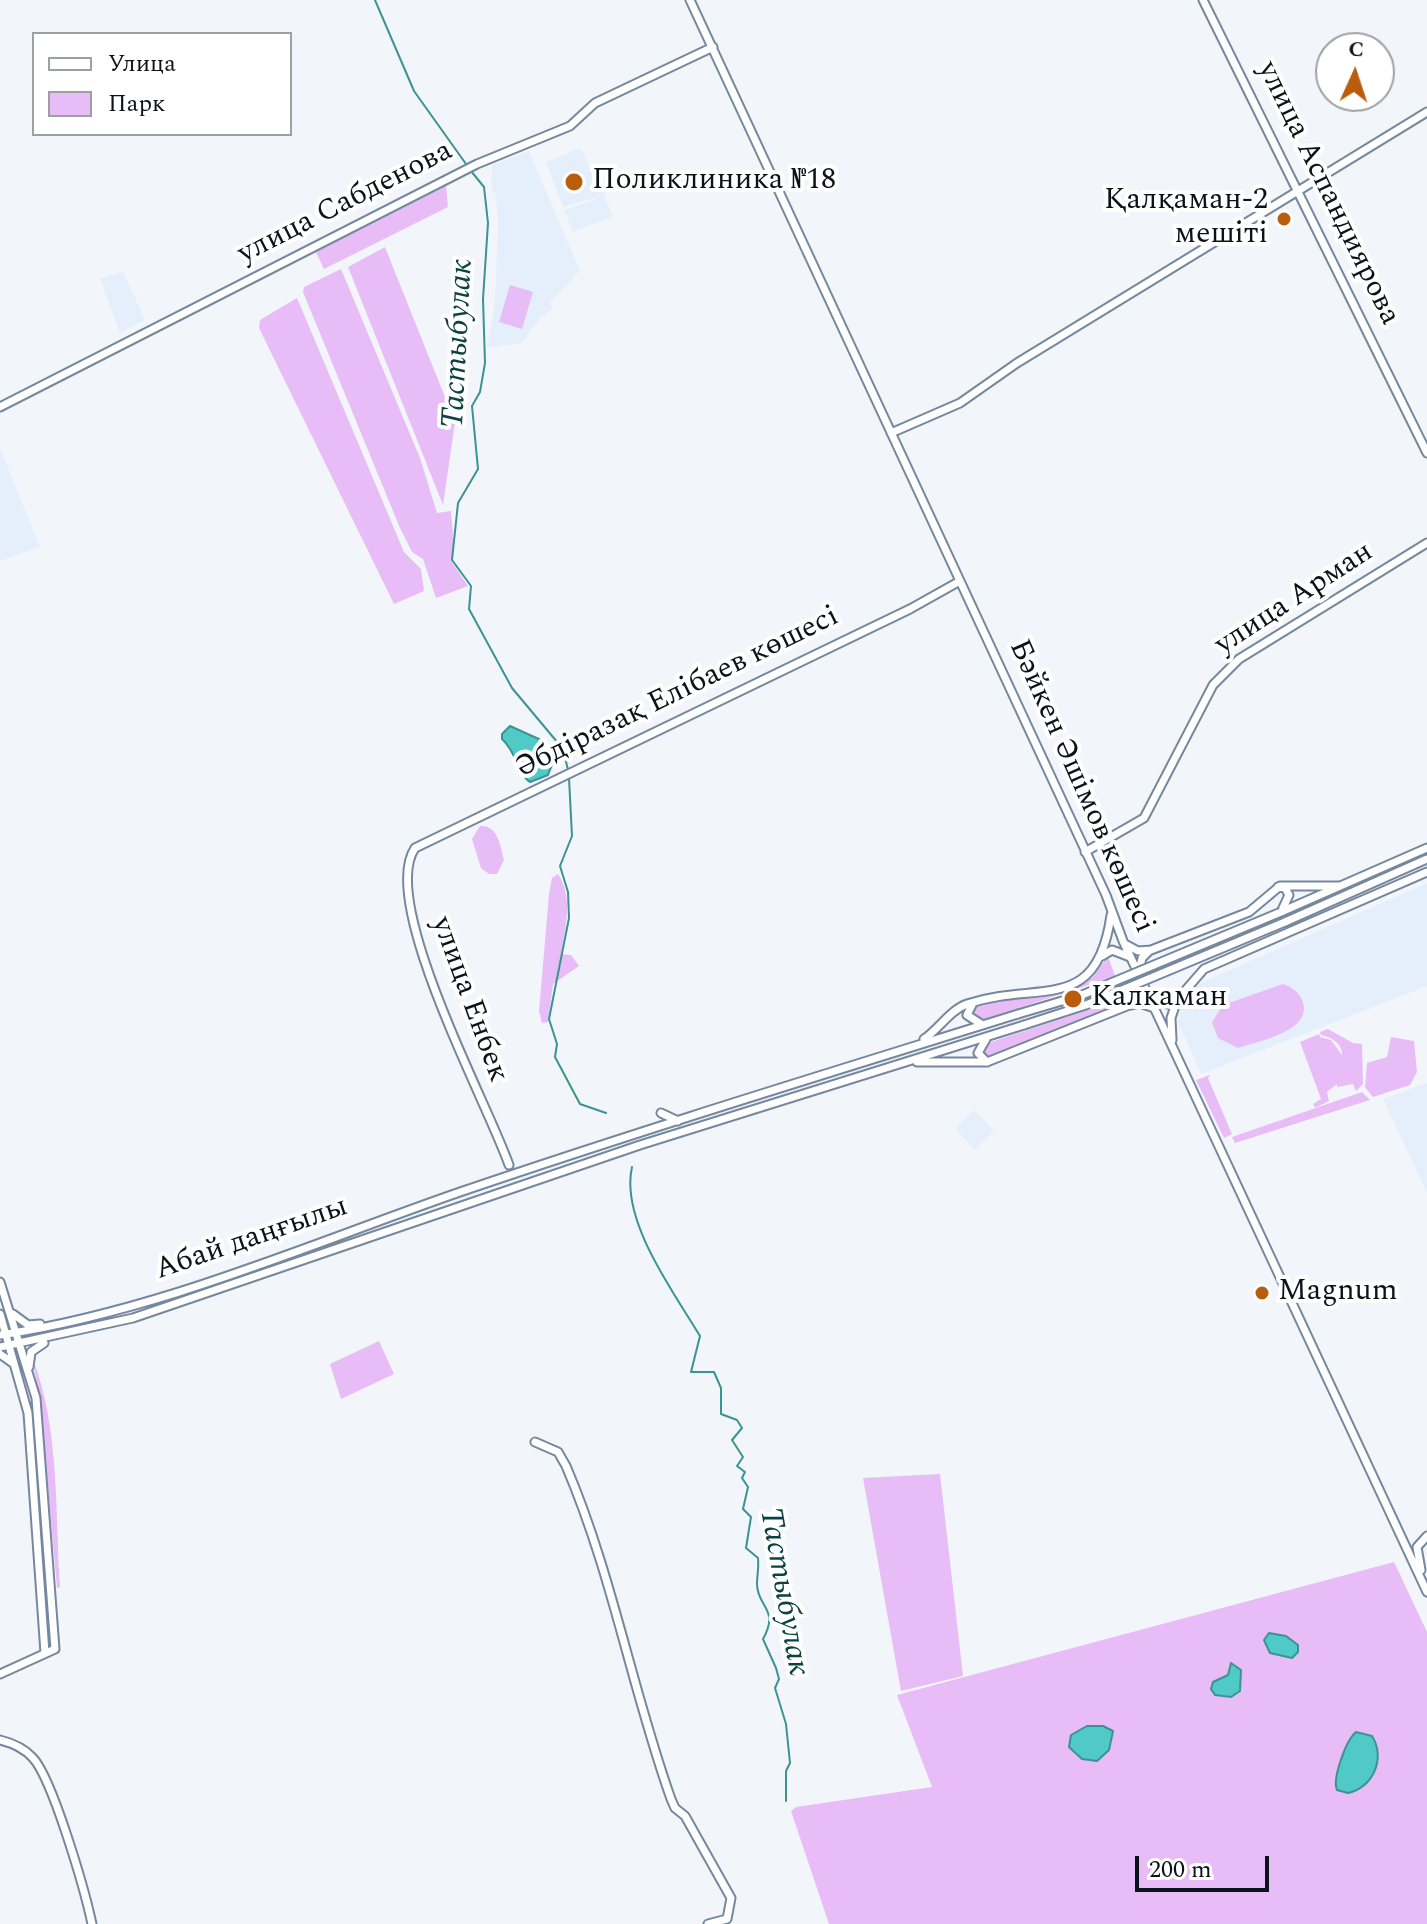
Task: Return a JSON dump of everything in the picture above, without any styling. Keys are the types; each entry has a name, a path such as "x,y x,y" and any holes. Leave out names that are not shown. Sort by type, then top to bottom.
{"main road":[{"name":"Бәйкен Әшімов көшесі","path":"690,0 1085,852 1138,975 1425,1588"},
{"name":"улица Аспандиярова","path":"1203,0 1427,453"},
{"name":"улица Сабденова","path":"0,407 464,170 570,126 595,103 713,47"},
{"path":"891,433 960,403 1017,363 1427,112"},
{"name":"улица Арман","path":"1085,852 1144,818 1213,685 1239,659 1427,543"},
{"name":"Әбдіразақ Елібаев көшесі","path":"415,848 910,609 960,581"},
{"name":"улица Енбек","path":"415,848 407,870 411,915 457,1050 509,1165"},
{"name":"Абай даңғылы","path":"3,1334 71,1322 158,1298 446,1197 827,1073 1082,995 1427,848"},
{"path":"0,1347 74,1333 161,1309 675,1133 1086,1005 1427,859"},
{"path":"1173,1045 1171,1025 1177,1000 1204,969 1427,872"},
{"path":"1123,941 1138,951 1151,950 1249,912 1275,887 1340,886"},
{"path":"1275,887 1285,888 1289,895 1281,912"},
{"path":"1100,958 1111,909"},
{"path":"916,1045 960,1008 1078,983 1100,958 1112,950 1130,957"},
{"path":"1138,975 1142,958 1151,950"},
{"path":"902,1063 987,1062 1127,1006 1138,1000 1143,984"},
{"path":"1149,996 1166,1004 1177,1000"},
{"path":"974,1003 967,1012 968,1018 983,1025"},
{"path":"1127,1006 1140,1003 1154,1008"},
{"path":"987,1062 978,1053 988,1037"},
{"path":"839,1059 842,1069"},
{"path":"827,1073 832,1086"},
{"path":"661,1113 678,1121"},
{"path":"670,1147 675,1133"},
{"path":"442,1188 446,1197"},
{"path":"449,1210 453,1221"},
{"path":"0,1282 31,1377"},
{"path":"5,1297 16,1318 28,1325 71,1322"},
{"path":"158,1298 161,1309"},
{"path":"0,1314 3,1334 10,1345 21,1380 33,1466 45,1653"},
{"path":"0,1674 55,1649 43,1464 29,1357 34,1348 74,1333"},
{"path":"0,1354 11,1360 21,1380"},
{"path":"535,1442 558,1452 576,1488 675,1808 685,1816 731,1898 727,1919 708,1924"},
{"path":"33,1466 43,1464"},
{"path":"1406,1545 1427,1534"},
{"path":"1425,1588 1417,1547 1427,1534"},
{"path":"40,1562 49,1560"},
{"path":"0,1740 21,1749 40,1767 70,1849 92,1924"}],"shaded area":[{"path":"580,148 605,195 563,207 546,162"},
{"path":"529,151 580,271 550,302 553,309 541,317 522,343 487,348 495,302 498,224 496,195 491,189 492,165"},
{"path":"604,196 613,216 573,232 564,210"},
{"path":"123,271 145,320 120,333 100,279"},
{"path":"0,448 40,547 0,561"},
{"path":"1427,883 1427,986 1201,1074 1178,1022 1180,1009 1196,985"},
{"path":"1427,1083 1427,1193 1383,1099"},
{"path":"974,1110 994,1131 975,1150 955,1129"}],"green space":[{"path":"446,186 448,207 324,269 316,252"},
{"path":"385,247 455,422 443,505 348,267"},
{"path":"341,269 420,458 437,513 451,511 454,546 451,561 468,586 436,598 423,559 412,552 400,528 303,292 304,287"},
{"path":"510,285 533,292 522,329 499,322"},
{"path":"297,298 404,552 421,569 424,591 394,604 259,328 260,320"},
{"path":"480,826 491,829 499,842 504,860 497,874 489,874 481,868 472,839"},
{"path":"558,874 567,903 561,954 571,955 579,966 553,984 548,1022 542,1023 539,1011 549,894 552,878"},
{"path":"1108,956 1115,976 983,1020 970,1017 975,1006 1080,986 1092,978"},
{"path":"1283,984 1294,990 1302,1000 1304,1011 1293,1027 1238,1048 1218,1038 1212,1022 1223,1005"},
{"path":"1129,997 1130,1000 1123,1004 1005,1053 989,1058 981,1052 985,1044"},
{"path":"1328,1029 1353,1043 1362,1044 1363,1084 1356,1091 1353,1084 1337,1087 1337,1084 1327,1092 1329,1101 1315,1108 1313,1104 1321,1099 1300,1042 1319,1034 1320,1037 1331,1040 1342,1055 1336,1042 1321,1035 1320,1032"},
{"path":"1391,1037 1414,1041 1417,1072 1410,1085 1373,1097 1365,1087 1367,1063 1387,1057"},
{"path":"1210,1075 1208,1078 1232,1134 1224,1138 1196,1080"},
{"path":"1362,1092 1370,1100 1235,1143 1232,1137"},
{"path":"379,1341 394,1374 341,1399 330,1364"},
{"path":"32,1357 41,1384 52,1441 60,1587 57,1588 40,1400"},
{"path":"940,1474 963,1676 901,1691 863,1478"},
{"path":"1394,1562 1427,1632 1427,1924 829,1924 791,1811 796,1807 932,1787 897,1695"}],"water":[{"path":"510,726 541,740 552,765 548,775 530,782 526,779 502,739 502,734"},
{"path":"1269,1633 1286,1636 1298,1645 1298,1652 1292,1658 1270,1653 1264,1640"},
{"path":"1231,1663 1241,1670 1240,1691 1231,1697 1215,1695 1211,1689 1213,1682 1228,1675"},
{"path":"1087,1726 1103,1726 1113,1731 1109,1750 1097,1761 1082,1759 1069,1747 1071,1735"},
{"path":"1356,1732 1372,1736 1378,1753 1377,1762 1370,1779 1348,1793 1337,1790 1336,1777 1344,1751"}],"waterway":[{"name":"Тастыбулак","path":"375,0 414,91 466,164"},
{"name":"Тастыбулак","path":"471,171 484,187 488,223 483,299 485,363 480,392 472,406 478,469 458,503 452,560 471,586 469,609 512,688 563,749 568,770"},
{"name":"Тастыбулак","path":"569,778 572,836 560,866 568,892 569,918 549,1019 557,1044 555,1057 580,1104 606,1113"},
{"name":"Тастыбулак","path":"632,1167 630,1188 641,1232 663,1277 700,1336 691,1372 714,1372 721,1388 721,1414 737,1420 742,1428 732,1440 743,1457 737,1466 745,1472 742,1478 748,1487 743,1509 751,1517 746,1548 758,1558 758,1592 769,1614 768,1629 763,1639 779,1679 775,1688 786,1724 790,1763 786,1771 786,1801"}],"place":[{"name":"Поликлиника №18","path":"574,182"},
{"name":"Қалқаман-2 мешіті","path":"1284,219"},
{"name":"Калкаман","path":"1073,999"},
{"name":"Magnum","path":"1262,1293"}]}
